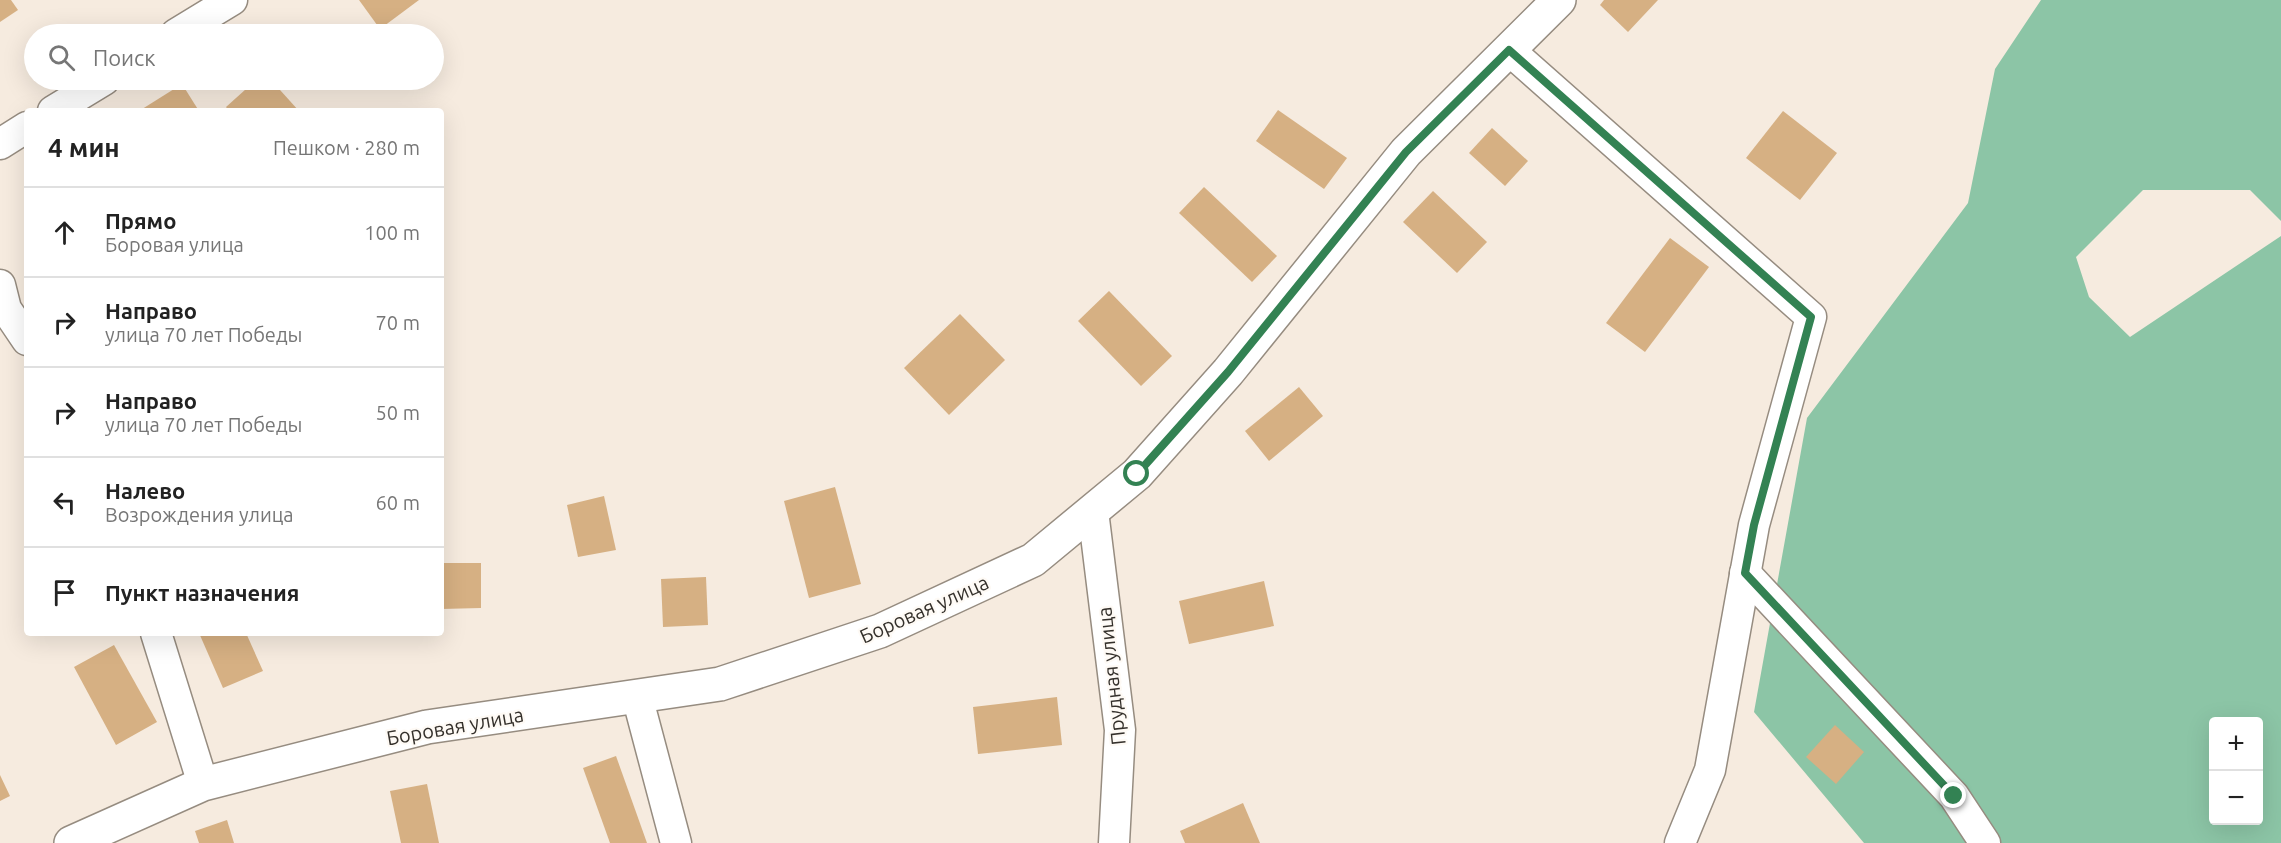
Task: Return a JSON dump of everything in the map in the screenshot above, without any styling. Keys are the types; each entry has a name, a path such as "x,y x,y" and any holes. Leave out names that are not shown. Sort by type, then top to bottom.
{"main road":[{"name":"Боровая улица","path":"71,843 203,784 427,727 720,684 880,631 1033,560 1137,474 1228,372 1406,152 1559,0"}],"street":[{"path":"192,24 232,0"},
{"path":"1509,50 1811,317 1754,525 1710,770 1680,843"},
{"path":"58,108 88,90"},
{"path":"0,144 24,129"},
{"path":"0,285 6,309 24,336"},
{"name":"Прудная улица","path":"1093,511 1120,730 1114,843"},
{"path":"1745,573 1954,796 1985,843"},
{"path":"157,636 203,784"},
{"path":"637,696 676,843"}],"green space":[{"path":"2041,0 2281,0 2281,221 2250,190 2143,190 2076,257 2089,297 2130,337 2281,236 2281,843 1864,843 1754,712 1807,418 1968,203 1995,69"}],"building":[{"path":"0,0 11,0 18,10 0,22"},
{"path":"359,0 419,0 387,24 376,24"},
{"path":"1604,0 1658,0 1628,32 1600,5"},
{"path":"172,90 186,90 197,108 144,108"},
{"path":"245,90 280,90 296,108 227,108"},
{"path":"1278,110 1347,158 1324,189 1256,141"},
{"path":"1783,111 1837,153 1800,200 1746,158"},
{"path":"1492,128 1528,161 1505,186 1469,153"},
{"path":"1204,187 1277,256 1252,282 1179,213"},
{"path":"1433,191 1487,242 1457,273 1403,222"},
{"path":"1670,238 1709,267 1645,352 1606,323"},
{"path":"1109,291 1172,356 1141,386 1078,321"},
{"path":"960,314 1005,360 949,415 904,368"},
{"path":"1299,387 1323,416 1269,461 1245,431"},
{"path":"835,487 861,584 809,598 784,501"},
{"path":"604,496 616,550 578,557 567,505"},
{"path":"444,563 481,563 481,608 444,609"},
{"path":"706,577 708,625 663,627 661,579"},
{"path":"1264,581 1274,626 1189,644 1179,601"},
{"path":"200,636 247,636 263,671 223,688"},
{"path":"114,645 157,722 116,745 74,667"},
{"path":"1057,697 1062,745 978,754 973,707"},
{"path":"1835,725 1864,752 1836,784 1806,757"},
{"path":"616,756 647,843 610,843 583,768"},
{"path":"0,775 10,796 0,801"},
{"path":"427,784 439,843 401,843 390,791"},
{"path":"1243,803 1260,843 1185,843 1180,831"},
{"path":"227,820 234,843 199,843 195,831"}],"route":[{"path":"1137,474 1228,372 1406,152 1509,50 1811,317 1754,525 1745,573 1954,796"}]}
